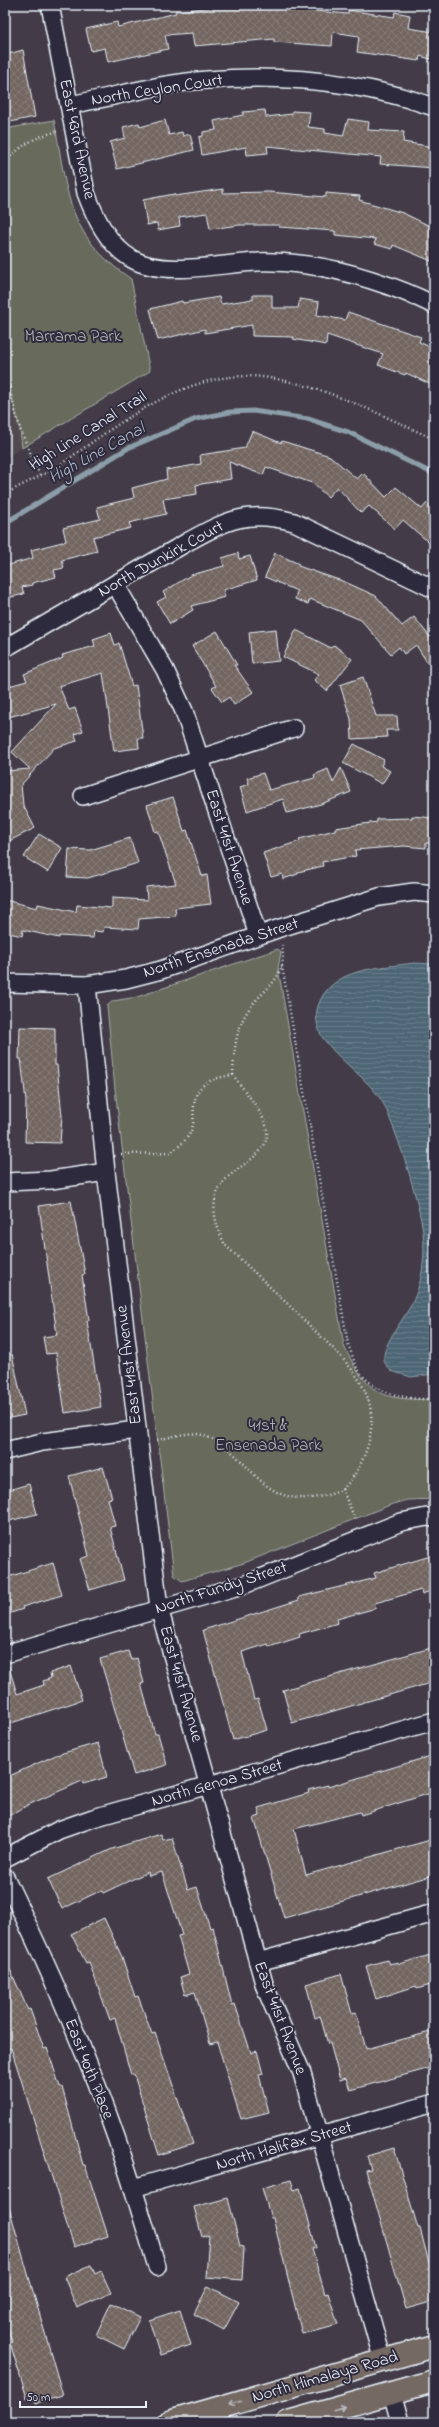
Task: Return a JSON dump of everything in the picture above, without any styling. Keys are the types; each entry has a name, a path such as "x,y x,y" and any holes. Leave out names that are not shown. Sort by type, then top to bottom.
{"main road":[{"name":"North Himalaya Road","path":"169,2422 434,2346"},
{"name":"North Himalaya Road","path":"288,2422 434,2381"}],"street":[{"name":"East 43rd Avenue","path":"50,5 86,193 93,212 115,244 132,259 159,267 181,269 259,262 308,265 356,276 434,305"},
{"name":"North Ceylon Court","path":"69,104 205,80 256,78 302,79 343,84 410,99 434,107"},
{"name":"North Dunkirk Court","path":"5,648 219,524 244,517 272,516 294,522 434,589"},
{"name":"East 41st Avenue","path":"114,584 165,670 184,711 258,935"},
{"path":"83,796 294,728"},
{"name":"North Ensenada Street","path":"5,983 87,985 126,979 161,970 258,935 379,897 414,892 434,894"},
{"name":"East 41st Avenue","path":"87,985 106,1172 160,1608 265,1987 302,2073 383,2360"},
{"path":"5,1182 51,1180 106,1172"},
{"path":"5,1450 42,1442 137,1430"},
{"name":"North Fundy Street","path":"5,1654 246,1584 401,1522 427,1517 434,1518"},
{"name":"North Genoa Street","path":"5,1858 59,1830 93,1818 434,1721"},
{"name":"East 40th Place","path":"5,1878 76,2034 116,2135 157,2267"},
{"path":"258,1962 434,1912"},
{"name":"North Halifax Street","path":"133,2188 434,2103"},
{"path":"392,2393 400,2422"}],"path":[{"path":"5,162 22,145 41,136 60,131"},
{"path":"5,372 20,429 40,475"},
{"name":"High Line Canal Trail","path":"5,494 59,465 102,434 165,397 212,380 238,376 270,378 304,386 350,400 434,439"},
{"path":"151,1442 182,1435 196,1434 211,1438 242,1460 266,1485 290,1497 304,1498 342,1489 363,1461 369,1442 371,1410 367,1396 357,1376 336,1352 225,1245 218,1233 214,1216 219,1189 227,1176 258,1153 265,1142 267,1130 263,1118 233,1075 234,1047 239,1030 247,1012 274,983 282,966 284,955 282,943"},
{"path":"282,966 343,1328 348,1344 361,1374 369,1382 386,1391 420,1400 434,1399"},
{"path":"119,1154 170,1153 186,1139 193,1125 196,1093 202,1085 216,1078 233,1075"},
{"path":"357,1376 361,1374"},
{"path":"342,1489 356,1521"}],"shaded area":[{"path":"5,372 20,429 22,448 5,458"}],"green space":[{"name":"Marrama Park","path":"54,120 67,190 73,210 81,228 93,245 109,262 131,279 150,371 22,448 20,429 5,372 5,129"},
{"name":"41st & Ensenada Park","path":"278,949 281,952 278,968 344,1346 360,1375 378,1391 388,1396 401,1398 434,1399 434,1499 408,1500 390,1505 244,1563 182,1581 174,1575 115,1089 107,1006 113,1001 137,997"}],"water":[{"path":"414,963 434,964 434,1374 411,1377 391,1371 384,1361 384,1354 387,1346 411,1306 422,1272 424,1243 422,1225 410,1176 384,1104 369,1085 333,1050 323,1038 319,1030 316,1015 324,993 345,977 372,969"}],"building":[{"path":"217,5 293,6 293,9 348,14 348,10 394,17 395,12 410,15 408,28 434,32 434,60 420,56 419,61 357,52 359,36 333,32 332,46 274,42 274,39 194,46 192,33 165,35 168,49 108,62 105,48 91,51 86,29 117,22 118,27 176,13 175,11 217,7"},
{"path":"23,50 35,117 5,123 5,55"},
{"path":"265,110 266,117 292,114 292,111 310,112 308,127 325,129 325,133 343,136 348,119 369,122 368,130 404,132 403,142 434,147 434,168 380,164 381,157 267,146 268,153 247,155 246,147 202,155 199,137 203,136 203,132 216,130 214,121 243,115 243,112"},
{"path":"165,120 169,135 182,132 183,136 190,134 194,150 117,169 110,142 125,138 123,127 139,123 140,127"},
{"path":"223,189 223,193 269,192 326,197 326,193 360,196 359,200 403,213 434,228 434,262 393,245 392,249 374,244 376,239 335,235 335,231 279,227 279,225 239,225 210,229 207,213 179,217 180,226 158,230 157,223 147,225 143,200 174,194 175,196"},
{"path":"253,295 272,295 272,308 298,308 300,299 319,302 317,315 345,320 348,312 421,337 419,342 434,349 434,386 406,373 405,375 378,365 383,354 327,335 326,345 293,339 294,337 252,336 252,325 205,333 205,329 158,340 150,309 182,301 183,303 219,297 221,304 253,299"},
{"path":"252,431 281,443 282,441 330,456 357,479 363,473 386,497 396,487 422,509 427,503 434,509 434,547 403,520 395,529 369,506 361,513 337,487 328,497 312,483 266,467 263,475 229,462 231,479 196,485 197,494 163,499 166,514 129,523 131,528 93,537 97,551 62,560 64,568 54,570 56,577 22,587 24,594 7,598 5,566 33,558 31,550 66,541 63,528 100,519 97,507 134,498 132,488 167,479 166,470 201,464 200,455 245,448"},
{"path":"238,553 239,559 250,556 257,580 223,590 225,597 191,606 193,610 170,624 157,602 166,597 163,592 191,575 224,566 222,558"},
{"path":"275,553 299,564 298,566 345,582 376,596 402,626 414,617 434,642 434,673 416,645 404,654 399,647 391,654 361,620 310,599 308,604 295,599 297,591 265,577"},
{"path":"276,629 279,661 252,664 249,632"},
{"path":"296,630 331,648 334,645 352,659 327,691 314,680 319,674 283,657"},
{"path":"217,631 237,665 234,665 253,692 234,705 229,697 222,702 212,688 216,686 192,646"},
{"path":"111,633 115,645 119,643 132,686 136,685 143,738 138,738 139,748 114,751 103,673 59,686 69,710 75,708 83,731 75,734 77,741 54,748 21,785 23,805 35,828 9,841 5,833 5,771 30,769 12,752 56,704 5,718 5,687 27,681 24,674 63,658 62,655 95,646 93,639"},
{"path":"363,677 376,716 397,716 398,730 386,730 387,737 352,739 351,719 340,685"},
{"path":"354,744 384,760 381,766 390,771 382,784 343,763"},
{"path":"341,768 351,792 321,804 287,813 283,799 247,811 240,787 249,784 247,778 263,773 269,790 315,778 314,775 328,769 333,783"},
{"path":"173,797 184,831 187,830 202,876 207,875 211,904 175,908 176,916 139,919 138,929 104,927 103,932 94,931 93,938 59,936 59,938 23,930 22,936 5,932 5,900 37,908 38,904 76,912 77,905 112,908 112,898 147,900 146,887 176,884 158,831 155,832 147,805"},
{"path":"412,816 434,818 434,843 426,843 426,848 404,846 355,850 356,856 322,862 323,866 298,872 298,874 283,879 282,874 271,877 263,853 300,841 299,839 335,830 335,828 377,822 377,819 412,818"},
{"path":"39,834 62,848 48,872 24,857"},
{"path":"130,838 138,863 88,878 67,877 69,849 90,850"},
{"path":"20,1027 55,1028 55,1065 57,1065 62,1116 60,1143 25,1142 26,1101 21,1059 19,1059"},
{"path":"71,1201 85,1274 82,1275 89,1320 87,1321 101,1407 65,1413 56,1353 46,1354 43,1337 57,1335 39,1206"},
{"path":"12,1354 25,1415 5,1419 5,1355"},
{"path":"103,1467 112,1498 108,1499 115,1526 110,1527 124,1580 90,1590 80,1559 89,1556 69,1476"},
{"path":"29,1484 37,1514 5,1522 5,1491"},
{"path":"434,1555 434,1590 422,1594 421,1590 375,1603 376,1608 337,1619 338,1623 299,1634 300,1637 269,1647 268,1644 242,1652 254,1700 258,1699 267,1730 233,1740 203,1630 299,1600 299,1597 376,1578 374,1573"},
{"path":"53,1563 62,1595 22,1607 23,1609 5,1615 5,1578"},
{"path":"431,1648 434,1659 434,1682 292,1723 283,1690"},
{"path":"128,1651 131,1660 137,1658 144,1683 141,1684 155,1734 158,1734 167,1765 134,1775 100,1659"},
{"path":"8,1664 17,1694 44,1685 43,1681 51,1678 50,1673 71,1666 82,1700 5,1725 5,1665"},
{"path":"98,1743 107,1777 83,1784 82,1781 28,1805 5,1818 5,1778 56,1755"},
{"path":"434,1755 434,1792 361,1815 360,1812 294,1829 306,1875 434,1839 434,1875 284,1918 254,1818 260,1816 258,1808 309,1793 308,1790 328,1785 328,1787"},
{"path":"161,1834 163,1840 172,1838 188,1890 197,1887 210,1928 213,1927 232,2005 235,2004 251,2053 257,2051 263,2074 259,2075 269,2112 241,2119 217,2042 210,2044 195,1992 185,1995 180,1977 189,1974 178,1936 182,1935 162,1872 149,1876 148,1872 103,1893 102,1890 62,1909 48,1879 112,1849"},
{"path":"104,1918 122,1957 135,1997 138,1996 152,2034 155,2033 193,2144 159,2155 134,2075 131,2075 115,2018 110,2020 89,1962 86,1963 71,1934"},
{"path":"434,1954 434,1984 417,1989 416,1986 376,1999 366,1966 387,1960 389,1964 398,1962 399,1964"},
{"path":"5,1958 28,2010 30,2009 44,2049 47,2048 60,2087 62,2087 83,2165 85,2165 108,2236 74,2247 11,2048 5,2050"},
{"path":"341,1974 352,2014 356,2012 366,2049 434,2031 434,2067 350,2090 346,2078 340,2080 330,2043 328,2044 320,2016 315,2018 306,1984"},
{"path":"394,2148 418,2228 420,2228 434,2283 434,2301 406,2309 366,2170 371,2169 367,2156"},
{"path":"291,2180 294,2190 300,2188 316,2248 312,2249 325,2294 328,2293 338,2324 302,2334 273,2218 271,2218 262,2188"},
{"path":"228,2198 240,2246 244,2247 242,2280 206,2277 209,2235 202,2237 194,2207"},
{"path":"5,2204 8,2204 63,2396 36,2403 33,2396 27,2398 10,2343 12,2342 5,2318"},
{"path":"91,2265 95,2274 101,2271 111,2293 77,2308 64,2277"},
{"path":"208,2286 239,2302 224,2330 194,2314"},
{"path":"111,2303 140,2317 124,2349 96,2335"},
{"path":"180,2310 191,2345 160,2355 149,2320"}],"waterway":[{"name":"High Line Canal","path":"5,523 128,448 196,419 230,412 253,411 308,419 348,432 434,474"}]}
